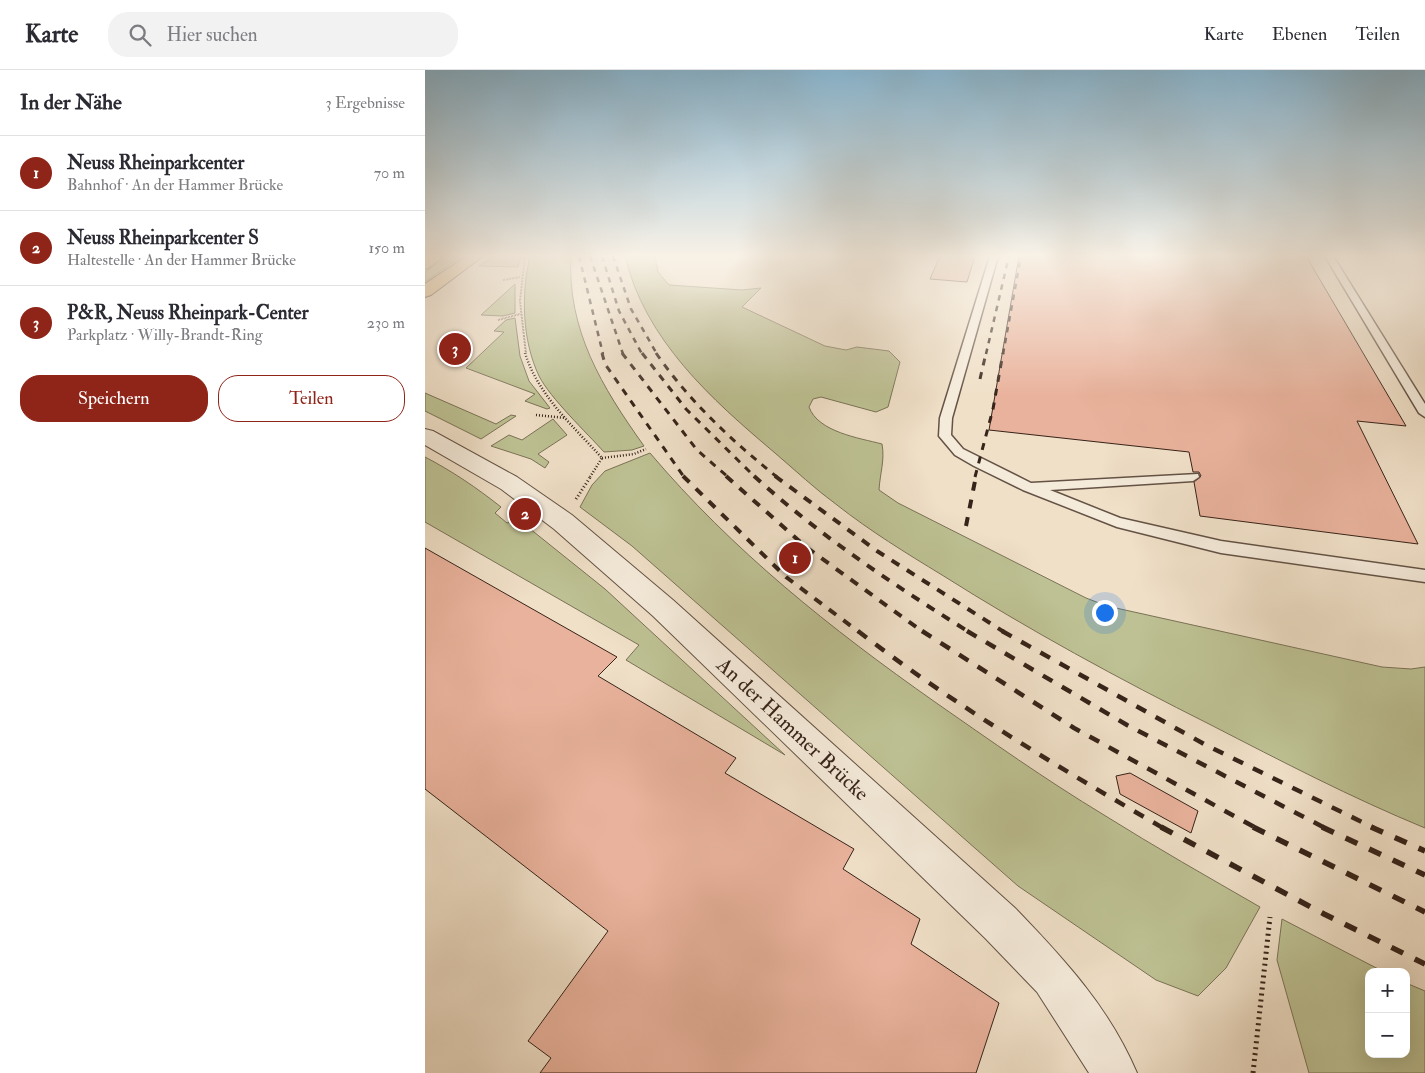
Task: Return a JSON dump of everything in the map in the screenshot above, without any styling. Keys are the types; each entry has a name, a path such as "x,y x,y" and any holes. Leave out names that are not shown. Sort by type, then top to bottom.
{"street":[{"name":"An der Hammer Brücke","path":"425,436 509,483 560,519 663,608 1000,922 1052,977 1100,1046 1113,1073"}],"lane":[{"path":"979,303 946,418 945,436 959,452 1028,488 1117,522 1221,547 1425,576"},
{"path":"1358,303 1425,413"},
{"path":"1028,488 1193,477"}],"path":[{"path":"520,303 520,314 526,355 535,379 566,418 602,458"},
{"path":"498,320 520,314"},
{"path":"536,415 545,413 558,418 566,418"},
{"path":"602,458 634,454 646,448"},
{"path":"560,519 578,496 602,458"},
{"path":"1253,1073 1271,917"}],"green space":[{"path":"494,303 515,303 515,313 503,316 481,315"},
{"path":"524,303 574,303 581,333 590,357 614,402 644,446 632,450 604,452 560,405 544,385 533,362 526,332"},
{"path":"643,303 746,303 742,307 825,346 846,350 857,347 889,351 900,362 888,407 876,412 821,397 813,399 809,407 814,416 840,433 882,444 883,461 879,490 898,503 1086,598 1107,606 1382,667 1411,669 1425,667 1425,828 1317,779 1108,672 1041,635 862,524 821,493 727,411 683,366 664,341"},
{"path":"515,318 520,356 529,381 550,408 547,409 525,401 535,394 466,368 504,332 494,331 506,320"},
{"path":"425,393 496,424 511,415 516,416 481,439 425,411"},
{"path":"553,419 567,435 538,454 549,462 545,468 531,459 491,446 509,435 522,440"},
{"path":"650,453 715,523 749,555 858,646 998,746 1061,788 1143,839 1260,907 1226,968 1198,996 1156,980 1018,886 632,546 580,507 592,485 605,471"},
{"path":"425,457 483,493 501,507 495,513 507,523 519,520 605,589 785,755 626,660 639,645 425,522"},
{"path":"1282,919 1376,968 1365,968 1365,1058 1410,1058 1410,985 1425,991 1425,1073 1309,1073 1277,960"}],"building":[{"path":"1011,303 1334,303 1406,426 1357,421 1418,544 1200,516 1194,482 1201,476 1199,472 1193,472 1189,452 989,430"},
{"path":"425,548 617,657 598,676 736,758 725,773 854,849 843,869 920,919 911,944 999,1003 976,1073 540,1073 551,1058 528,1041 608,931 425,789"},
{"path":"1130,773 1198,811 1191,833 1120,794 1116,776"}],"railway":[{"path":"590,303 603,354"},
{"path":"606,303 623,354"},
{"path":"616,303 642,354"},
{"path":"629,303 657,354"},
{"path":"986,354 998,303"},
{"path":"1003,354 1012,303"},
{"path":"602,353 605,364 684,477"},
{"path":"622,353 697,450 728,477"},
{"path":"642,353 686,409 755,477"},
{"path":"656,353 683,388 712,420 777,477"},
{"path":"980,379 986,353"},
{"path":"975,477 993,409 1003,353"},
{"path":"726,476 806,547 923,632"},
{"path":"754,476 805,519 858,559 969,632"},
{"path":"775,476 877,551 1004,632"},
{"path":"966,526 976,476"},
{"path":"684,477 786,577 859,632"},
{"path":"858,631 969,710 1163,828"},
{"path":"922,631 1074,728 1256,828"},
{"path":"967,631 1127,725 1325,828"},
{"path":"1002,631 1204,744 1374,828"},
{"path":"1161,827 1324,914 1425,964"},
{"path":"1253,827 1425,912"},
{"path":"1322,827 1425,875"},
{"path":"1371,827 1425,851"}],"place":[{"name":"P&R, Neuss Rheinpark-Center","path":"455,349"},
{"name":"Neuss Rheinparkcenter S","path":"525,514"},
{"name":"Neuss Rheinparkcenter","path":"795,558"}]}
